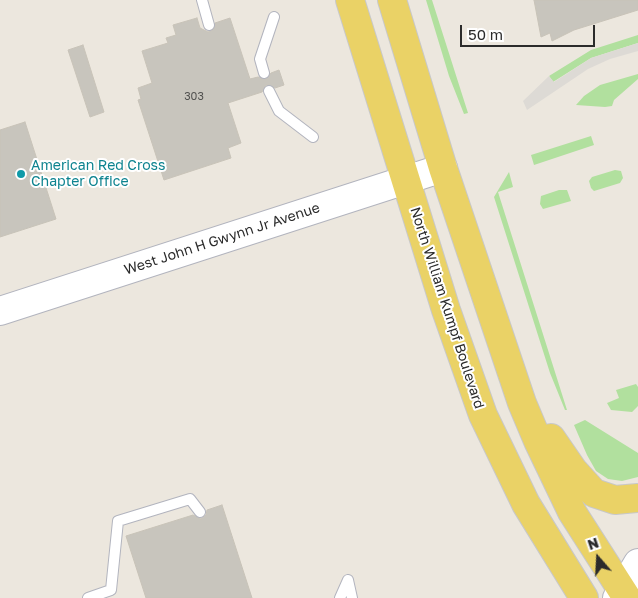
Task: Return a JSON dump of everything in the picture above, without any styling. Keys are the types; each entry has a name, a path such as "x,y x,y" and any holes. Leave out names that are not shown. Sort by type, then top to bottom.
{"main road":[{"name":"North William Kumpf Boulevard","path":"350,0 457,343 480,407 500,453 526,504 560,562 584,598"},
{"path":"392,0 443,168 522,403 538,441 576,519 622,595"},
{"path":"475,265 528,393 549,434 573,470 594,493 603,498 624,501 638,498"},
{"path":"457,343 479,414 497,458 563,598"}],"street":[{"name":"West John H Gwynn Jr Avenue","path":"0,311 443,168"},
{"path":"622,595 638,564"}],"lane":[{"path":"202,0 209,25"},
{"path":"264,73 260,59 274,17"},
{"path":"269,91 279,111 313,137"},
{"path":"88,598 111,590 118,520 190,499 200,512"},
{"path":"340,598 348,580 352,598"}],"green space":[{"path":"426,0 432,0 468,113 464,114 449,76"},
{"path":"638,35 638,43 591,58 553,82 549,76 591,50"},
{"path":"638,74 638,79 614,100 612,106 576,105 584,96 600,85"},
{"path":"591,136 594,145 534,165 531,155"},
{"path":"615,170 621,171 623,178 620,183 594,191 591,188 589,181 592,177"},
{"path":"509,172 513,187 498,192 567,410 565,410 550,373 494,197"},
{"path":"559,190 567,190 571,201 543,209 540,204 541,196"},
{"path":"636,384 638,387 638,406 632,412 611,410 607,403 619,398 616,390"},
{"path":"585,420 638,453 638,477 622,481 608,479 596,471 574,425"}],"shaded area":[{"path":"638,43 638,51 610,59 588,69 527,110 523,101 549,76 554,82 591,58"}],"building":[{"path":"534,0 638,0 638,10 574,30 552,41 550,33 541,37"},
{"path":"197,18 200,28 208,32 214,29 215,23 230,18 250,79 258,77 266,79 271,73 279,70 284,85 275,88 266,85 262,92 228,103 241,143 228,148 231,158 164,180 138,100 141,99 138,88 152,83 142,51 168,43 166,38 176,35 173,25"},
{"path":"83,45 104,112 90,117 68,50"},
{"name":"American Red Cross Chapter Office","path":"25,122 56,219 0,237 0,130"},
{"path":"222,505 252,598 146,598 126,536 193,515 201,519 206,515 207,510"}],"place":[{"name":"American Red Cross Chapter Office","path":"21,174"}]}
